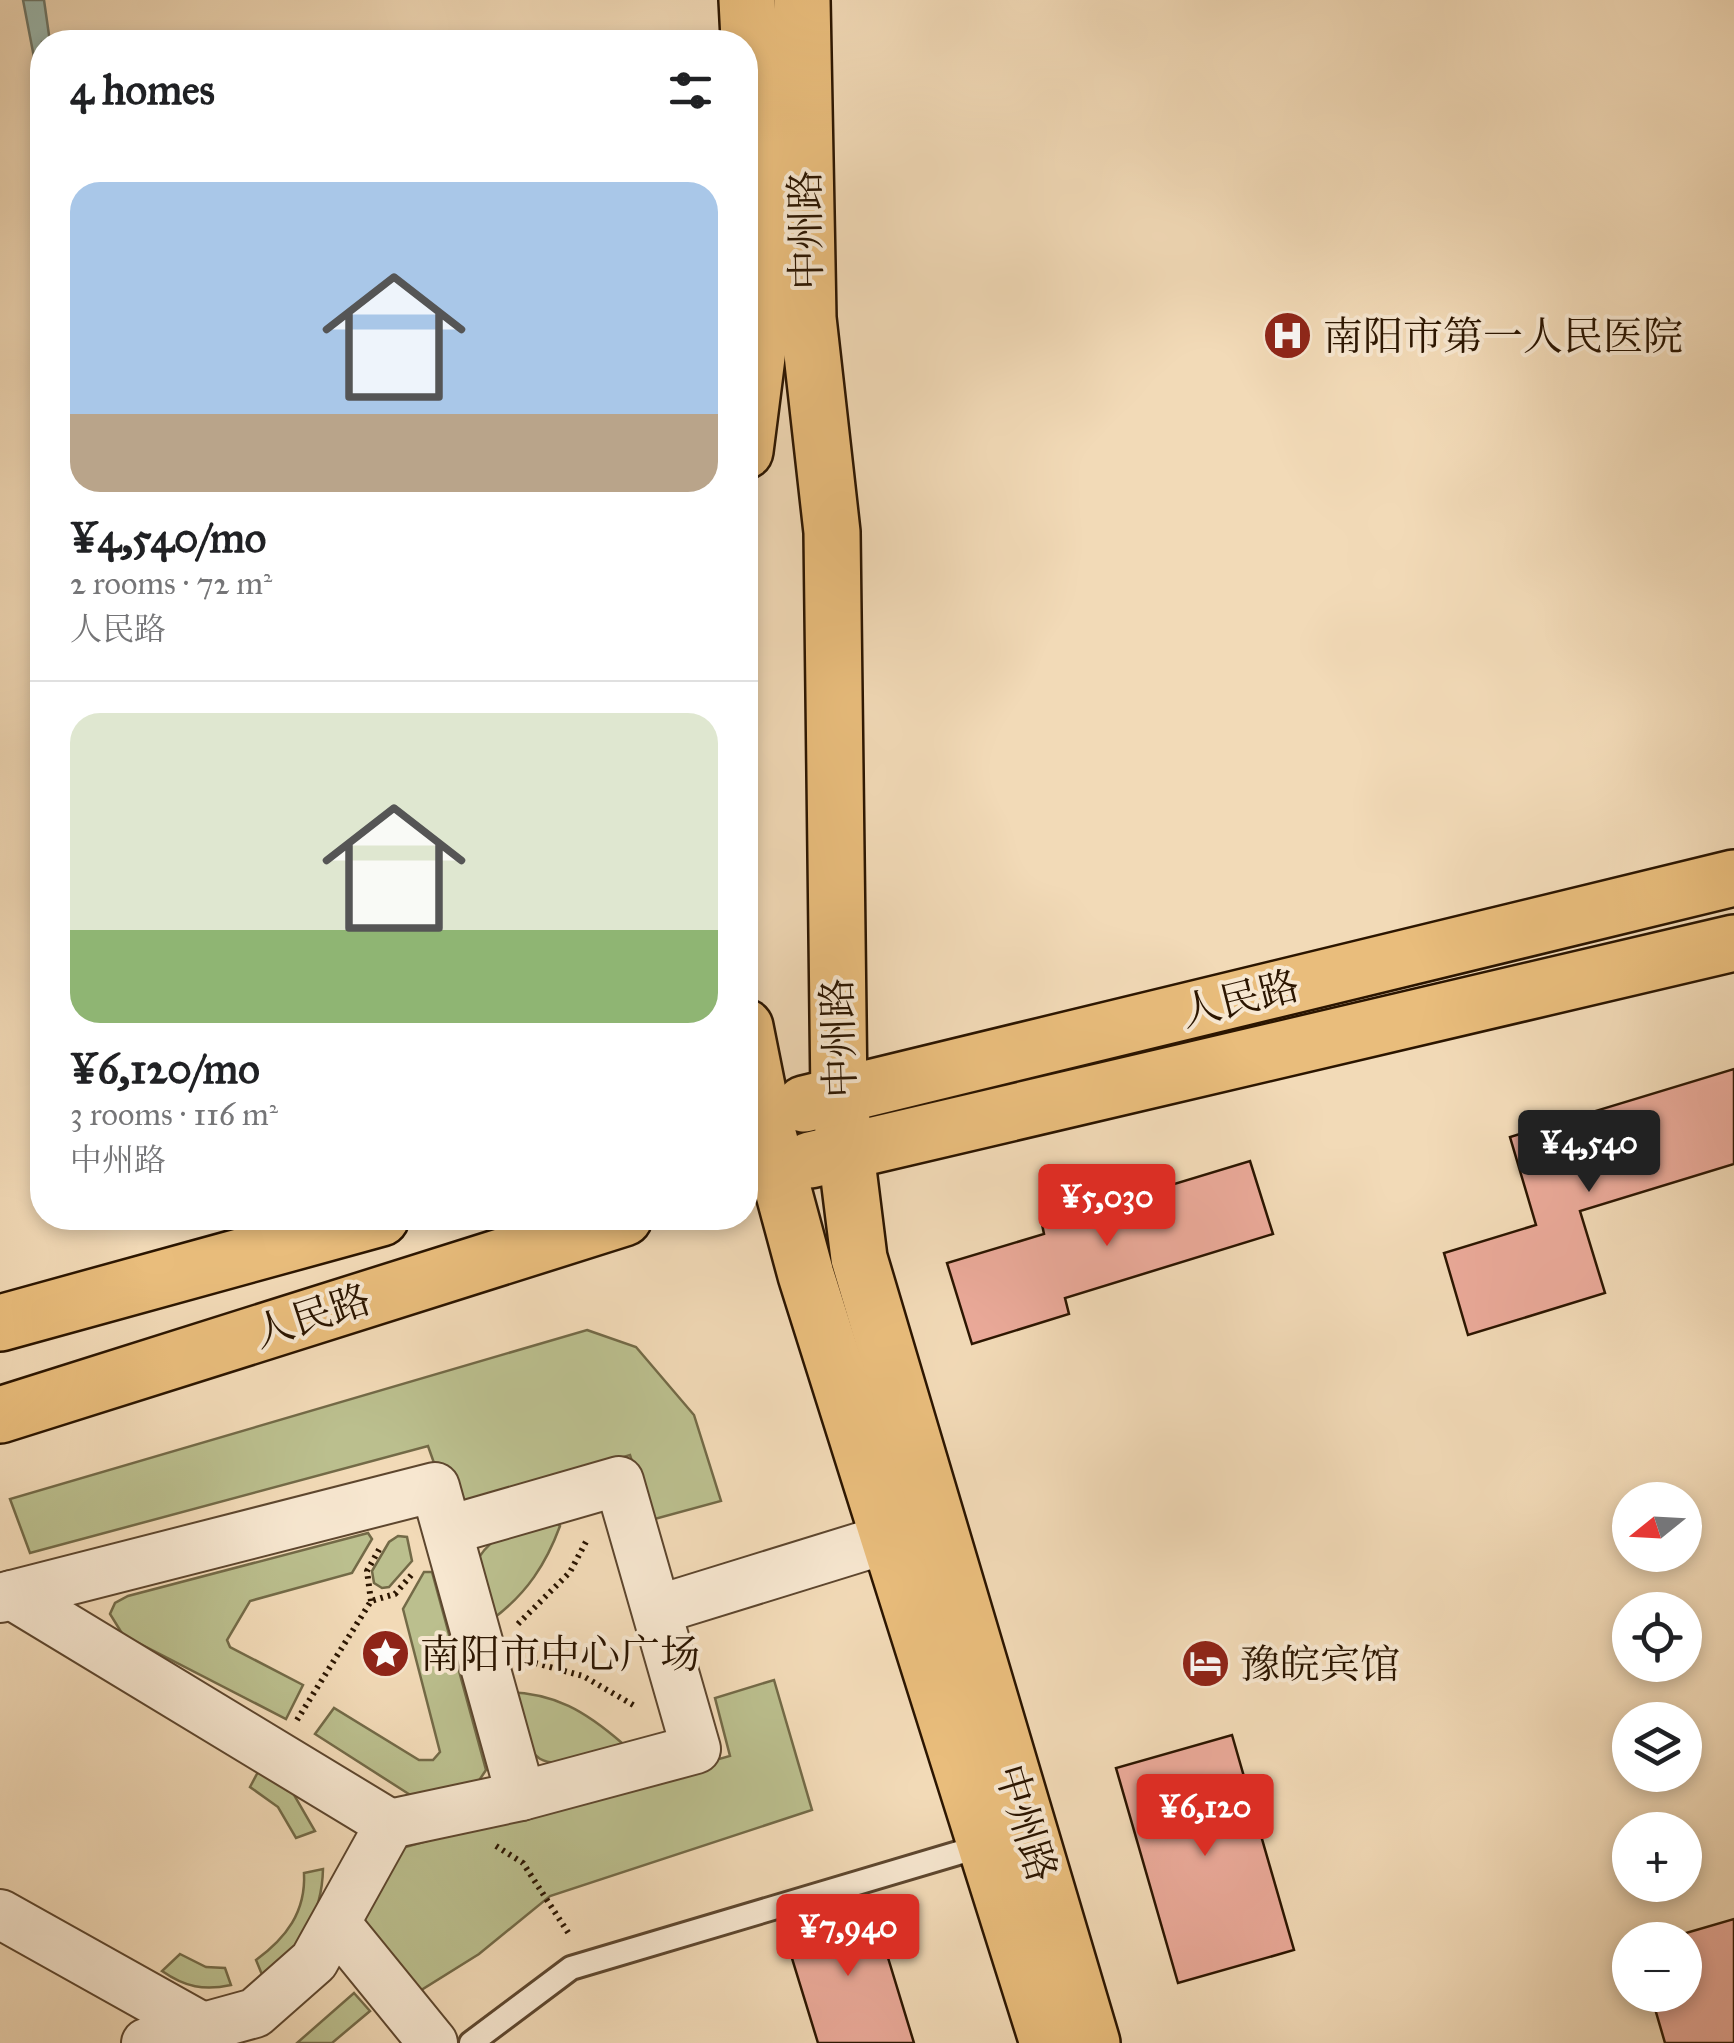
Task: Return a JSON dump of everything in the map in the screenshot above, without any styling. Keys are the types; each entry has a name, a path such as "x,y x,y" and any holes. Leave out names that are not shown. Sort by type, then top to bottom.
{"main road":[{"name":"中州路","path":"747,0 749,30"},
{"name":"中州路","path":"802,0 808,318 832,532 838,1097 858,1258 1092,2043"},
{"name":"中州路","path":"758,213 763,310 758,349"},
{"name":"人民路","path":"758,1114 1734,878"},
{"name":"人民路","path":"762,1174 846,1150 1734,943"},
{"name":"中州路","path":"758,1148 762,1174 806,1274 989,1844 1048,2043"},
{"name":"人民路","path":"0,1323 337,1230"},
{"name":"人民路","path":"0,1416 586,1230"}],"street":[{"path":"6,1596 390,1824 521,1796 696,1749 619,1480 449,1530"},
{"path":"6,1596 436,1487 521,1796"},
{"path":"656,1610 890,1538"},
{"path":"146,2043 225,2030 255,2013 314,1961 390,1824"},
{"path":"0,1914 225,2030"},
{"path":"337,1925 433,2043"}],"lane":[{"path":"471,2043 570,1968 989,1844"}],"path":[{"path":"482,1654 570,1572 592,1530 606,1484"},
{"path":"276,1755 370,1601 396,1594 449,1530"},
{"path":"482,1654 540,1663 584,1676 630,1700 673,1755"},
{"path":"438,1814 522,1863 587,1964"}],"green space":[{"path":"587,1330 636,1347 694,1415 721,1501 651,1520 630,1455 450,1508 428,1446 30,1553 10,1499"},
{"path":"550,1517 560,1526 542,1565 526,1588 494,1618 473,1568 495,1540"},
{"path":"368,1533 372,1539 352,1573 250,1601 227,1640 230,1647 303,1685 286,1719 123,1635 110,1614 115,1603 128,1596"},
{"path":"398,1536 407,1537 412,1561 389,1587 382,1588 374,1583 372,1571 389,1542"},
{"path":"424,1572 432,1572 486,1770 476,1785 415,1798 315,1734 334,1708 419,1760 433,1760 440,1752 403,1609"},
{"path":"774,1680 812,1810 550,1896 479,1954 418,1992 361,1919 402,1848 730,1756 715,1698"},
{"path":"506,1692 540,1696 568,1706 622,1743 621,1749 571,1761 543,1760 525,1740"},
{"path":"259,1770 293,1793 315,1831 296,1838 278,1807 250,1787"},
{"path":"323,1869 318,1902 306,1930 288,1955 263,1977 256,1960 292,1923 302,1900 304,1873"},
{"path":"180,1954 206,1967 225,1968 231,1985 195,1986 162,1971"},
{"path":"354,1993 370,2011 332,2043 297,2043"}],"water":[{"path":"23,0 44,0 48,30 30,30 30,36"}],"building":[{"path":"1734,1069 1734,1164 1580,1211 1605,1293 1468,1335 1444,1253 1536,1225 1510,1137"},
{"path":"1250,1161 1273,1234 1065,1298 1069,1314 972,1344 947,1263 1044,1234 1042,1224"},
{"path":"1232,1735 1294,1950 1178,1983 1116,1768"},
{"path":"871,1902 914,2043 818,2043 783,1929"},
{"path":"1734,1919 1734,2043 1665,2043 1656,2012 1702,2012 1702,1928"}],"place":[{"name":"南阳市第一人民医院","path":"1288,336"},
{"name":"南阳市中心广场","path":"385,1654"},
{"name":"豫皖宾馆","path":"1205,1664"}]}
